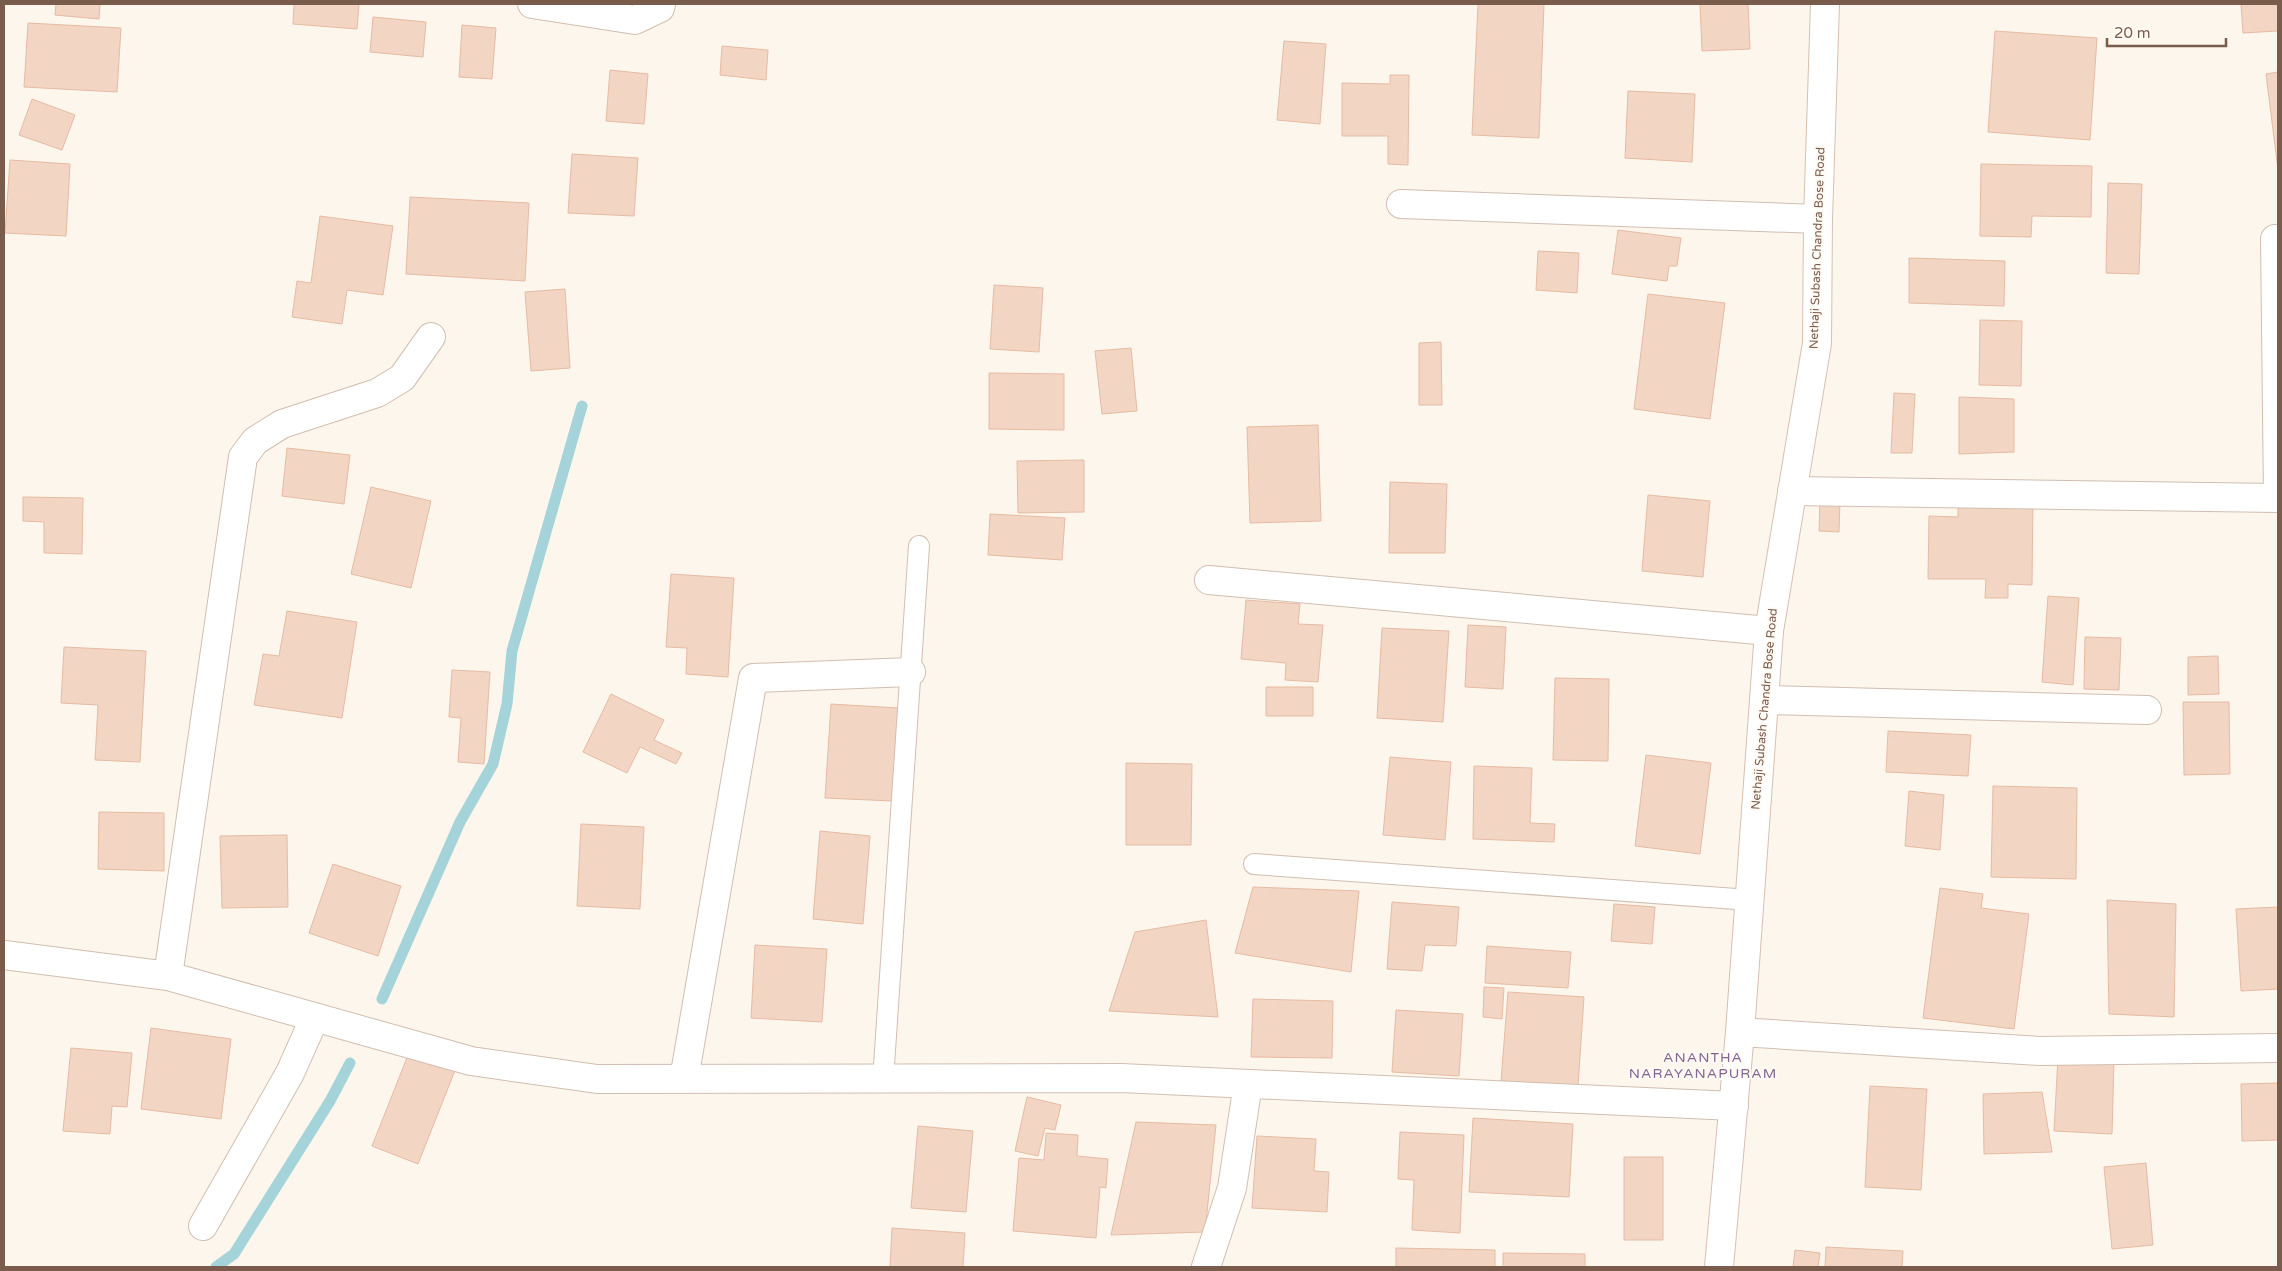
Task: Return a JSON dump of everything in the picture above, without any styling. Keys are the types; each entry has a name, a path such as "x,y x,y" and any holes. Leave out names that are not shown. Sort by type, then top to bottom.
{"street":[{"path":"532,4 635,20 660,8 661,4"},
{"name":"Nethaji Subash Chandra Bose Road","path":"1719,1267 1740,1032 1769,632 1817,343 1818,220 1825,4"},
{"path":"1401,204 1818,220"},
{"path":"1792,491 2278,498 2275,239"},
{"path":"168,976 243,457 255,441 282,424 377,393 402,378 431,337"},
{"path":"1209,580 1769,632"},
{"path":"684,1079 753,678 910,672"},
{"path":"1764,700 2147,710"},
{"path":"4,955 168,976 471,1061 597,1079 883,1080 1121,1078 1734,1106"},
{"path":"203,1226 290,1073 315,1017"},
{"path":"1740,1032 2040,1051 2278,1048"},
{"path":"1206,1267 1232,1188 1248,1084"}],"lane":[{"path":"883,1080 919,546"},
{"path":"1254,864 1750,900"}],"building":[{"path":"56,4 100,4 99,19 55,15"},
{"path":"294,4 359,4 357,29 293,24"},
{"path":"1478,4 1544,4 1539,138 1472,135"},
{"path":"1700,4 1748,4 1750,49 1702,51"},
{"path":"2241,4 2278,4 2278,31 2243,33"},
{"path":"373,17 426,22 423,57 370,52"},
{"path":"28,23 121,28 117,92 24,87"},
{"path":"462,25 496,28 492,79 459,77"},
{"path":"1995,31 2097,38 2090,140 1988,132"},
{"path":"1284,41 1326,44 1320,124 1277,120"},
{"path":"722,46 768,50 766,80 720,75"},
{"path":"610,70 648,74 644,124 606,121"},
{"path":"2278,72 2278,170 2266,74"},
{"path":"1390,75 1409,75 1408,165 1388,164 1388,136 1342,136 1342,83 1390,84"},
{"path":"1628,91 1695,94 1692,162 1625,158"},
{"path":"32,99 75,115 62,150 19,135"},
{"path":"572,154 638,158 634,216 568,213"},
{"path":"10,160 70,164 66,236 5,233"},
{"path":"1981,164 2092,166 2091,217 2032,216 2031,237 1980,236"},
{"path":"2108,183 2142,184 2139,274 2106,273"},
{"path":"410,197 529,203 525,281 406,274"},
{"path":"320,216 393,226 383,295 347,290 342,324 292,317 297,281 311,283"},
{"path":"1618,230 1681,238 1677,266 1669,266 1667,281 1612,274"},
{"path":"1538,251 1579,253 1577,293 1536,290"},
{"path":"1909,258 2005,261 2004,306 1909,303"},
{"path":"994,285 1043,288 1039,352 990,349"},
{"path":"565,289 570,368 531,371 525,292"},
{"path":"1648,294 1725,303 1710,419 1634,409"},
{"path":"1980,320 2022,321 2021,386 1979,385"},
{"path":"1441,342 1442,405 1419,405 1419,343"},
{"path":"1131,348 1137,411 1102,414 1095,351"},
{"path":"989,373 1064,374 1064,430 989,429"},
{"path":"1894,393 1915,394 1912,453 1891,453"},
{"path":"1959,397 2014,399 2014,452 1959,454"},
{"path":"1318,425 1321,521 1250,523 1247,427"},
{"path":"287,448 350,455 344,504 282,496"},
{"path":"1084,460 1084,512 1018,513 1017,461"},
{"path":"1390,482 1447,484 1445,553 1389,553"},
{"path":"371,487 431,501 411,588 351,574"},
{"path":"1648,495 1710,501 1703,577 1642,571"},
{"path":"1958,496 2033,497 2032,585 2008,584 2008,598 1985,598 1986,579 1928,579 1929,516 1958,517"},
{"path":"23,497 83,498 82,554 44,553 44,522 23,521"},
{"path":"1820,501 1840,502 1839,532 1819,531"},
{"path":"990,514 1065,518 1062,560 988,555"},
{"path":"671,574 734,578 728,677 686,674 687,648 666,647"},
{"path":"2048,596 2079,598 2073,685 2042,682"},
{"path":"1246,600 1300,604 1298,624 1323,625 1318,682 1285,680 1286,663 1241,659"},
{"path":"287,611 357,622 342,718 254,705 263,654 279,656"},
{"path":"1468,625 1506,627 1503,689 1465,687"},
{"path":"1382,628 1449,631 1443,722 1377,718"},
{"path":"2085,637 2121,638 2119,690 2084,689"},
{"path":"64,647 146,651 140,762 95,760 98,705 61,703"},
{"path":"2218,656 2219,694 2188,695 2188,657"},
{"path":"452,670 490,672 484,764 458,762 461,718 449,717"},
{"path":"1555,678 1609,679 1608,761 1553,760"},
{"path":"1266,687 1313,687 1313,716 1266,716"},
{"path":"611,694 664,720 654,740 682,753 676,764 640,747 627,773 583,752"},
{"path":"2183,702 2229,702 2230,774 2184,775"},
{"path":"831,704 898,708 892,801 825,798"},
{"path":"1888,731 1971,735 1968,776 1886,772"},
{"path":"1646,755 1711,763 1700,854 1635,846"},
{"path":"1390,757 1451,762 1445,840 1383,835"},
{"path":"1126,763 1192,764 1191,845 1126,845"},
{"path":"1474,766 1532,768 1530,823 1555,824 1554,842 1473,839"},
{"path":"1993,786 2077,788 2076,879 1991,877"},
{"path":"1909,791 1944,795 1940,850 1905,846"},
{"path":"99,812 164,813 164,871 98,869"},
{"path":"581,824 644,827 640,909 577,906"},
{"path":"820,831 870,836 863,924 813,919"},
{"path":"287,835 288,907 222,908 220,836"},
{"path":"333,864 401,886 378,956 309,933"},
{"path":"1253,887 1359,891 1351,972 1235,953"},
{"path":"1940,888 1983,894 1981,908 2029,914 2014,1029 1923,1018"},
{"path":"2107,900 2176,904 2174,1017 2109,1014"},
{"path":"1392,902 1459,907 1456,946 1425,945 1422,971 1387,969"},
{"path":"1614,904 1655,907 1652,944 1611,941"},
{"path":"2278,907 2278,989 2241,991 2236,909"},
{"path":"1206,920 1218,1017 1109,1011 1135,932"},
{"path":"755,945 827,949 822,1022 751,1018"},
{"path":"1487,946 1571,952 1568,988 1485,983"},
{"path":"1484,987 1504,988 1502,1019 1483,1017"},
{"path":"1508,992 1584,997 1578,1086 1501,1081"},
{"path":"1253,999 1333,1001 1332,1058 1251,1057"},
{"path":"1396,1010 1463,1014 1459,1076 1392,1072"},
{"path":"151,1028 231,1039 221,1119 141,1109"},
{"path":"71,1048 132,1053 127,1107 112,1106 110,1134 63,1131"},
{"path":"410,1050 456,1068 418,1164 372,1146"},
{"path":"2058,1057 2114,1060 2112,1134 2054,1131"},
{"path":"2278,1083 2278,1140 2242,1141 2241,1084"},
{"path":"1870,1086 1927,1089 1921,1190 1865,1187"},
{"path":"2042,1092 2052,1152 1984,1154 1983,1094"},
{"path":"1027,1097 1061,1105 1055,1130 1045,1128 1038,1156 1015,1151"},
{"path":"1473,1118 1573,1124 1569,1197 1469,1192"},
{"path":"1136,1122 1216,1125 1205,1232 1111,1235"},
{"path":"918,1126 973,1131 966,1212 911,1208"},
{"path":"1400,1132 1464,1135 1460,1233 1412,1230 1414,1180 1398,1179"},
{"path":"1046,1133 1078,1135 1077,1156 1108,1159 1106,1188 1100,1187 1096,1238 1013,1231 1019,1158 1044,1160"},
{"path":"1257,1136 1316,1139 1314,1171 1329,1172 1327,1212 1252,1208"},
{"path":"1624,1157 1663,1157 1663,1240 1624,1240"},
{"path":"2146,1163 2153,1245 2112,1249 2104,1167"},
{"path":"892,1228 965,1233 963,1267 890,1267"},
{"path":"1826,1247 1903,1251 1902,1267 1825,1267"},
{"path":"1396,1248 1495,1250 1495,1267 1396,1267"},
{"path":"1795,1250 1820,1253 1818,1267 1793,1267"},
{"path":"1503,1253 1585,1254 1585,1267 1503,1267"}],"waterway":[{"path":"382,999 460,822 493,764 507,704 512,651 582,406"},
{"path":"216,1267 234,1254 330,1101 350,1063"}],"district":[{"name":"ANANTHA NARAYANAPURAM","path":"1703,1066"}]}
